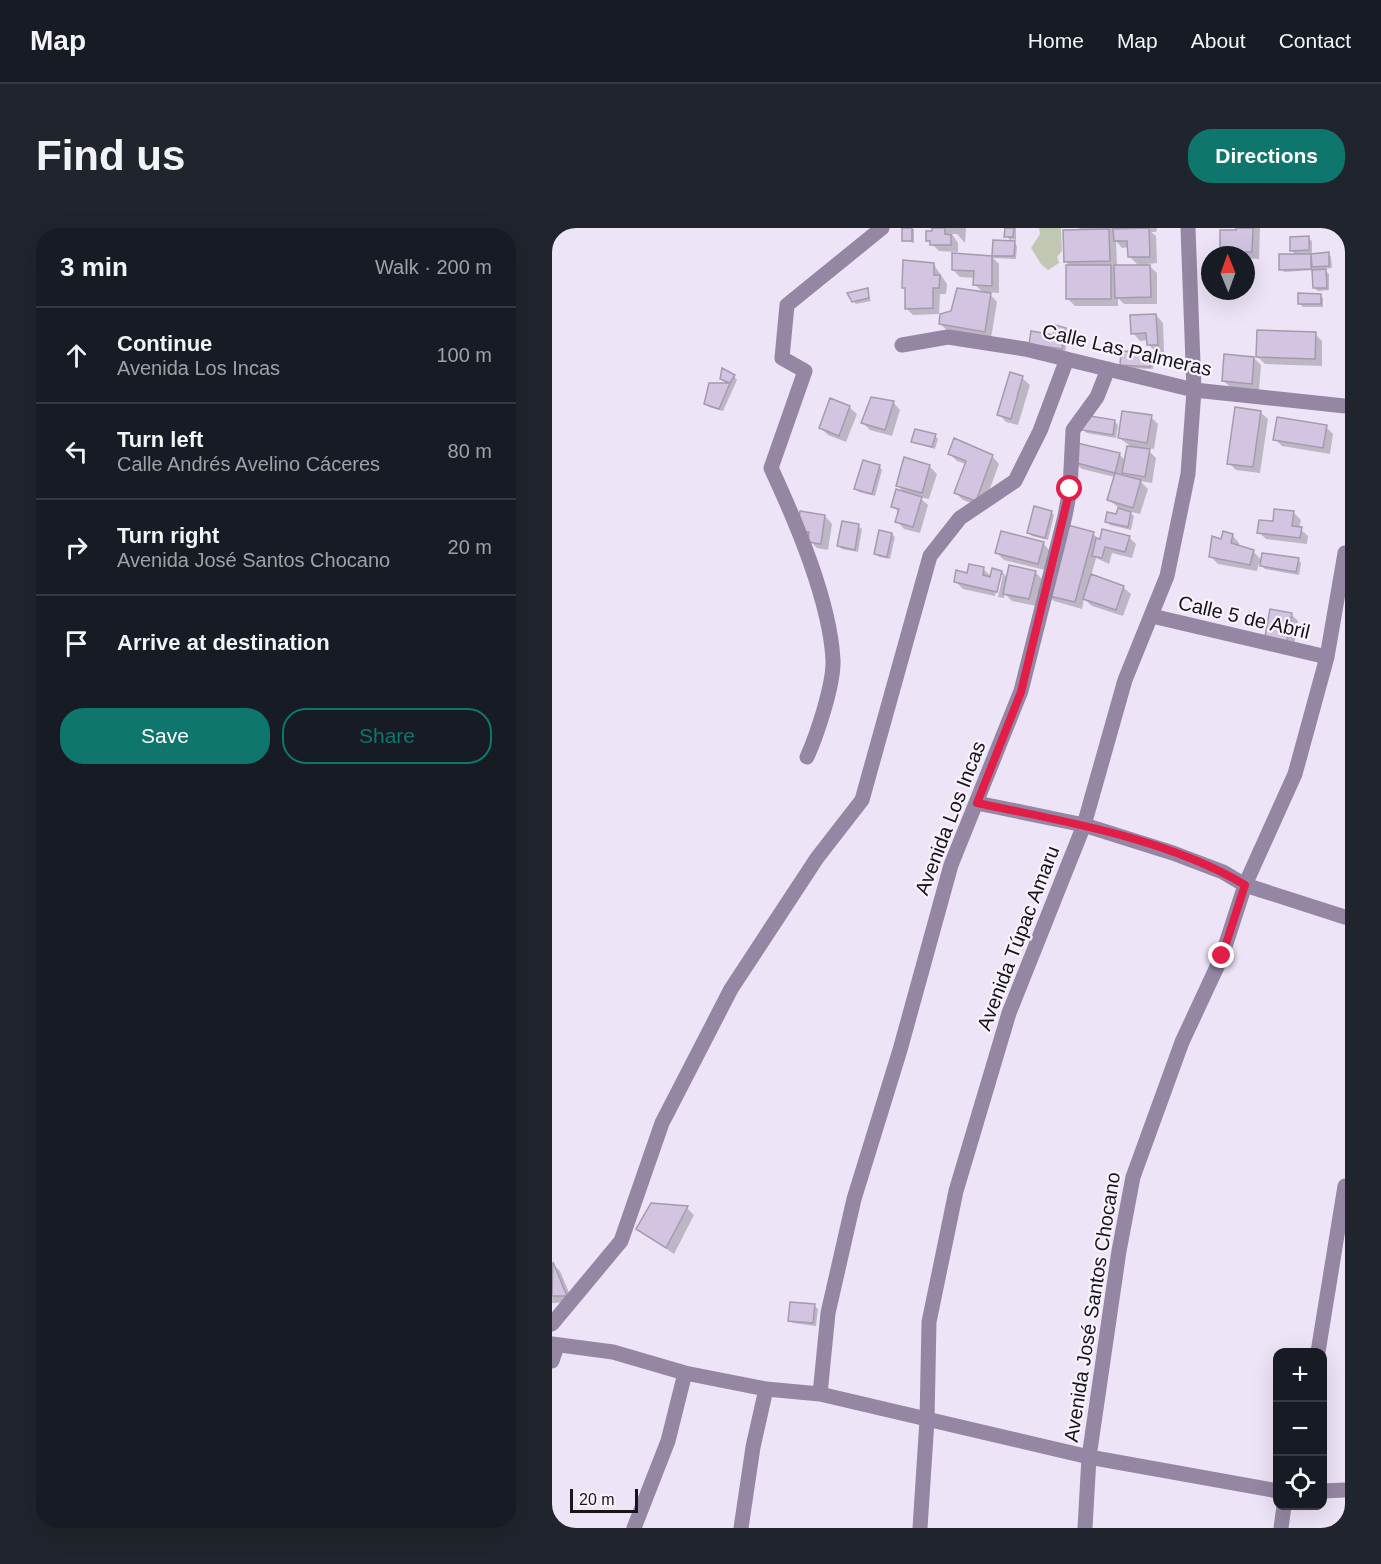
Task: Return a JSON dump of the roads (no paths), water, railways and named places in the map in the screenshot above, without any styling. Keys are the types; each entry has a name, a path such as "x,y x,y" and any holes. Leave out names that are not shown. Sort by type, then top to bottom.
{"street":[{"path":"807,757 820,730 833,661 821,596 771,468 805,370 782,358 787,305 882,228"},
{"name":"Avenida Túpac Amaru","path":"920,1528 927,1420 929,1322 956,1191 1009,1013 1084,825 1125,680 1167,576 1188,474 1194,390 1188,228"},
{"name":"Calle Las Palmeras","path":"902,345 948,337 1025,349 1194,390 1345,406"},
{"path":"552,1324 621,1241 662,1124 731,989 817,858 862,800 930,556 960,518 1015,481 1040,430 1067,359"},
{"name":"Avenida Los Incas","path":"820,1395 828,1313 854,1199 900,1050 951,865 1021,692 1065,516 1070,489 1073,430 1097,397 1108,369"},
{"name":"Avenida José Santos Chocano","path":"1085,1528 1089,1457 1119,1251 1133,1177 1182,1042 1222,956 1245,885 1295,774 1327,657 1345,553"},
{"name":"Calle 5 de Abril","path":"1152,616 1327,657"},
{"path":"977,803 1084,825 1173,853 1224,872 1245,885 1345,917"},
{"path":"1319,1348 1343,1210 1345,1186"},
{"path":"552,1361 554,1345 613,1353 685,1373 766,1389 820,1395 1089,1457 1273,1490"},
{"path":"634,1528 668,1441 685,1373"},
{"path":"741,1528 753,1447 766,1389"},
{"path":"1327,1491 1345,1490"},
{"path":"1281,1528 1283,1510"}]}
